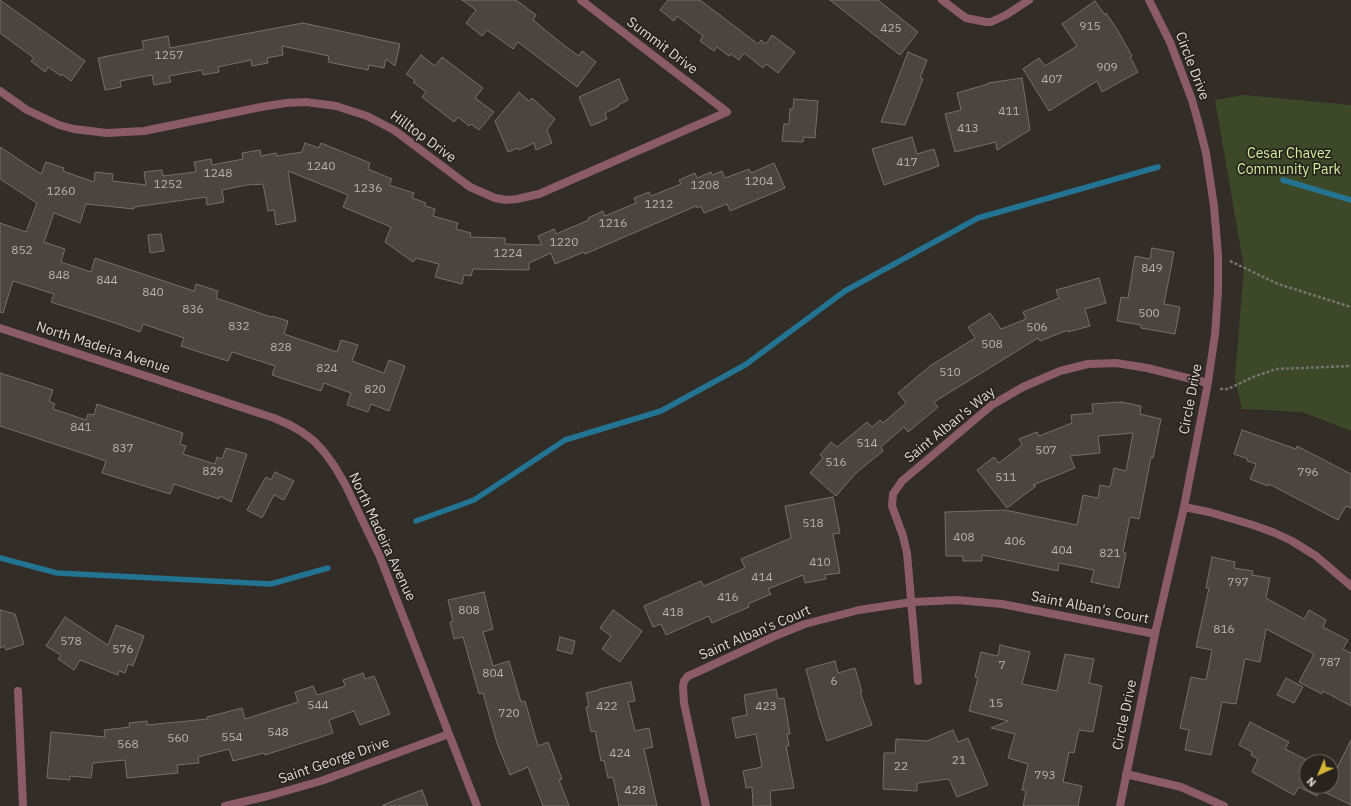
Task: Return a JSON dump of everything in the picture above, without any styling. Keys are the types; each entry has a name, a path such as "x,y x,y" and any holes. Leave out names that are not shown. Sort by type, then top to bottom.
{"street":[{"name":"Summit Drive","path":"581,0 727,112"},
{"path":"942,0 966,18 991,22 1006,15 1028,0"},
{"name":"Circle Drive","path":"1120,806 1155,634 1184,507 1208,385 1214,341 1218,291 1218,255 1213,198 1206,153 1190,94 1170,42 1149,0"},
{"name":"Hilltop Drive","path":"0,91 27,110 59,125 74,129 107,133 144,131 286,103 306,102 336,106 352,110 381,122 411,142 470,187 495,198 506,200 527,198 539,194 727,112"},
{"name":"North Madeira Avenue","path":"0,328 274,418 290,424 314,441 335,467 346,486 390,580 477,806"},
{"name":"Saint Alban's Way","path":"918,681 912,602 905,543 892,506 893,494 902,481 992,406 1023,387 1060,371 1088,364 1110,363 1132,366 1208,385"},
{"path":"1184,507 1209,512 1253,525 1286,538 1316,556 1351,586"},
{"name":"Saint Alban's Court","path":"706,806 684,703 684,681 688,676 775,636 805,624 859,610 912,602 957,600 1002,604 1155,634"},
{"path":"18,691 23,806"},
{"name":"Saint George Drive","path":"225,806 321,781 449,734"},
{"path":"1126,774 1181,787 1224,806"}],"path":[{"path":"1218,255 1278,284 1351,307"},
{"path":"1208,385 1228,389 1253,377 1276,369 1351,366"}],"green space":[{"name":"Cesar Chavez Community Park","path":"1244,95 1351,105 1351,431 1302,412 1242,409 1235,378 1244,268 1215,100"}],"building":[{"path":"0,0 85,61 71,81 62,74 61,76 48,67 45,72 31,61 34,58 0,33"},
{"path":"462,0 516,0 536,15 533,20 566,47 579,56 582,51 596,62 577,87 518,42 513,49 487,30 482,36 466,23 476,10"},
{"path":"668,0 700,0 758,44 761,40 766,44 772,35 795,52 778,73 766,64 763,68 744,53 739,60 731,54 729,56 717,47 714,51 700,41 703,36 677,16 674,21 660,10"},
{"path":"830,0 878,0 918,32 900,55"},
{"path":"1095,1 1105,15 1106,13 1118,31 1132,56 1130,57 1138,72 1102,92 1097,81 1049,111 1023,69 1039,58 1045,66 1077,46 1062,24"},
{"path":"303,23 400,44 395,66 386,59 384,68 369,65 368,70 328,62 329,56 282,46 283,55 267,58 268,63 252,66 251,60 218,67 219,72 203,75 202,70 169,76 171,82 154,85 152,75 120,81 121,87 105,90 98,58 144,49 142,41 168,36 170,48"},
{"path":"908,52 927,60 920,78 923,79 905,125 881,122"},
{"path":"421,55 435,66 442,57 483,88 475,98 494,112 479,130 471,124 469,126 458,117 454,122 422,97 426,92 413,82 415,80 406,74"},
{"path":"1022,78 1030,130 997,150 996,142 955,152 945,114 961,110 957,93 988,83"},
{"path":"619,79 628,100 605,113 607,119 591,126 579,97"},
{"path":"519,92 529,101 532,98 555,119 547,130 552,143 536,150 534,143 519,150 518,148 508,152 495,121"},
{"path":"794,99 818,101 815,138 804,137 803,142 782,141 784,124 789,124 790,109 793,109"},
{"path":"912,137 917,154 934,149 939,166 884,185 872,149"},
{"path":"305,143 319,148 321,143 370,163 368,169 392,179 389,185 414,193 412,198 426,203 425,206 435,209 433,216 458,223 456,229 471,233 470,237 505,238 505,244 542,245 538,236 554,229 556,234 589,220 588,218 603,211 605,216 636,203 634,198 649,192 651,196 681,184 679,180 695,173 697,178 711,172 712,175 722,171 725,178 749,169 751,173 774,163 785,188 730,211 727,204 704,213 701,206 697,208 696,206 585,254 584,252 555,264 551,253 529,263 529,270 473,269 471,276 464,275 462,284 435,277 439,264 416,258 413,262 385,242 391,227 343,207 348,195 288,171 296,221 276,225 274,210 268,211 263,184 252,184 222,190 224,202 207,205 206,197 134,207 134,209 86,204 80,223 54,213 44,242 65,249 61,262 91,272 95,258 194,291 196,284 218,291 216,298 271,317 272,316 288,321 284,334 337,352 341,340 358,345 352,361 384,373 389,360 405,366 389,411 371,404 368,412 347,405 351,393 324,383 321,391 272,375 275,366 232,352 228,361 202,353 181,346 184,338 143,324 140,332 51,302 54,294 13,281 3,313 0,312 0,223 26,232 37,203 0,179 0,147 41,174 46,162 64,168 63,171 94,182 95,172 113,174 112,181 146,185 144,172 162,170 163,176 196,172 194,162 211,159 212,165 243,159 242,153 260,150 261,156 276,153 277,156 302,152"},
{"path":"161,234 164,251 150,253 148,235"},
{"path":"1152,248 1174,252 1164,304 1180,307 1175,334 1141,328 1141,325 1117,321 1121,297 1128,298 1135,256 1150,259"},
{"path":"1099,278 1106,303 1085,309 1090,326 1068,332 1068,330 1040,341 1038,338 934,402 938,407 908,432 904,427 881,447 883,451 856,473 836,496 810,473 823,458 820,455 831,442 837,447 867,422 872,427 880,420 883,423 906,403 898,393 930,366 975,338 968,327 990,313 1001,329 1026,319 1023,312 1059,298 1056,290"},
{"path":"0,373 53,390 49,401 55,404 53,409 86,420 88,414 94,415 97,404 183,433 180,444 186,446 183,454 215,464 217,457 222,459 226,448 247,454 231,502 220,496 219,499 174,484 170,494 102,473 106,461 0,426"},
{"path":"1121,402 1141,406 1140,414 1161,419 1153,458 1151,457 1139,519 1130,517 1123,552 1126,553 1119,588 1091,582 1094,570 1059,563 1058,571 982,555 982,561 963,561 963,556 946,556 945,512 1005,510 1077,525 1083,495 1098,498 1100,485 1110,487 1114,468 1126,471 1133,433 1098,436 1100,453 1070,456 1075,468 1033,485 1036,486 1007,508 977,470 994,457 999,463 1022,445 1019,439 1037,432 1039,436 1072,423 1071,415 1093,413 1092,404"},
{"path":"1242,430 1296,449 1297,446 1351,474 1351,508 1346,506 1338,520 1269,484 1268,486 1250,479 1256,464 1247,461 1248,459 1234,454"},
{"path":"275,472 294,481 284,500 274,495 262,518 247,510 266,477 271,480"},
{"path":"833,497 840,533 833,534 840,573 825,575 826,579 805,583 803,575 768,589 771,594 748,604 749,607 712,623 709,616 666,635 661,624 653,627 644,606 701,581 704,586 745,568 741,559 791,538 785,506"},
{"path":"1212,557 1235,562 1234,568 1253,571 1252,575 1270,578 1266,598 1304,619 1309,610 1326,620 1323,627 1348,640 1343,649 1351,653 1351,706 1323,691 1322,694 1299,682 1314,654 1266,629 1260,662 1245,659 1236,704 1222,702 1211,755 1185,750 1189,730 1180,728 1191,677 1206,680 1212,650 1196,647 1209,588 1206,588"},
{"path":"484,592 493,629 483,632 493,666 509,661 521,702 525,701 538,746 548,742 562,779 559,780 569,806 543,806 528,767 510,775 497,743 483,693 479,694 463,637 454,639 450,622 453,621 448,600"},
{"path":"0,610 15,614 24,644 6,650 4,646 0,648"},
{"path":"613,610 642,631 620,662 602,649 611,636 600,628"},
{"path":"65,617 108,645 116,625 144,636 133,666 128,664 125,673 119,671 118,675 80,660 74,670 58,659 61,655 46,646"},
{"path":"560,637 575,641 572,654 557,650"},
{"path":"1000,645 1030,652 1022,684 1057,691 1065,654 1094,659 1089,683 1102,686 1093,732 1079,730 1074,753 1069,752 1063,782 1082,786 1078,806 1023,806 1026,791 1022,790 1028,764 1008,758 1015,734 991,728 1008,721 969,711 978,678 975,677 981,652 998,656"},
{"path":"835,661 838,673 855,668 862,692 860,692 872,725 827,741 806,669"},
{"path":"363,673 365,679 374,676 390,714 360,725 354,711 329,720 333,733 265,755 264,753 233,761 229,749 198,757 199,763 177,765 178,773 127,778 125,760 93,763 91,778 70,776 70,780 47,778 51,732 105,737 104,730 130,727 129,723 147,721 147,725 208,719 207,717 242,708 245,719 298,702 295,692 313,686 317,695 345,686 343,680"},
{"path":"1286,678 1303,687 1294,703 1277,695"},
{"path":"631,682 635,701 628,702 635,731 649,728 653,747 644,749 657,806 619,806 613,777 608,778 604,760 601,761 595,731 591,732 586,707 589,706 586,693"},
{"path":"776,689 778,699 784,698 790,734 787,734 789,746 786,746 794,788 770,791 771,806 753,806 752,787 746,788 743,771 762,767 756,734 736,738 732,718 747,715 744,695"},
{"path":"1250,722 1289,742 1285,749 1299,756 1299,787 1294,795 1252,772 1258,759 1251,755 1252,752 1239,745"},
{"path":"953,730 958,742 968,738 988,785 957,797 949,779 917,783 917,791 883,789 884,753 895,753 896,739 927,741"},
{"path":"1351,740 1351,805 1328,794 1339,794 1339,764"},
{"path":"422,790 428,806 383,806 383,805"}],"waterway":[{"path":"416,521 474,500 565,440 661,411 745,365 845,291 978,218 1158,167"},
{"path":"1283,180 1351,200"},
{"path":"0,558 57,573 271,584 328,568"}]}
